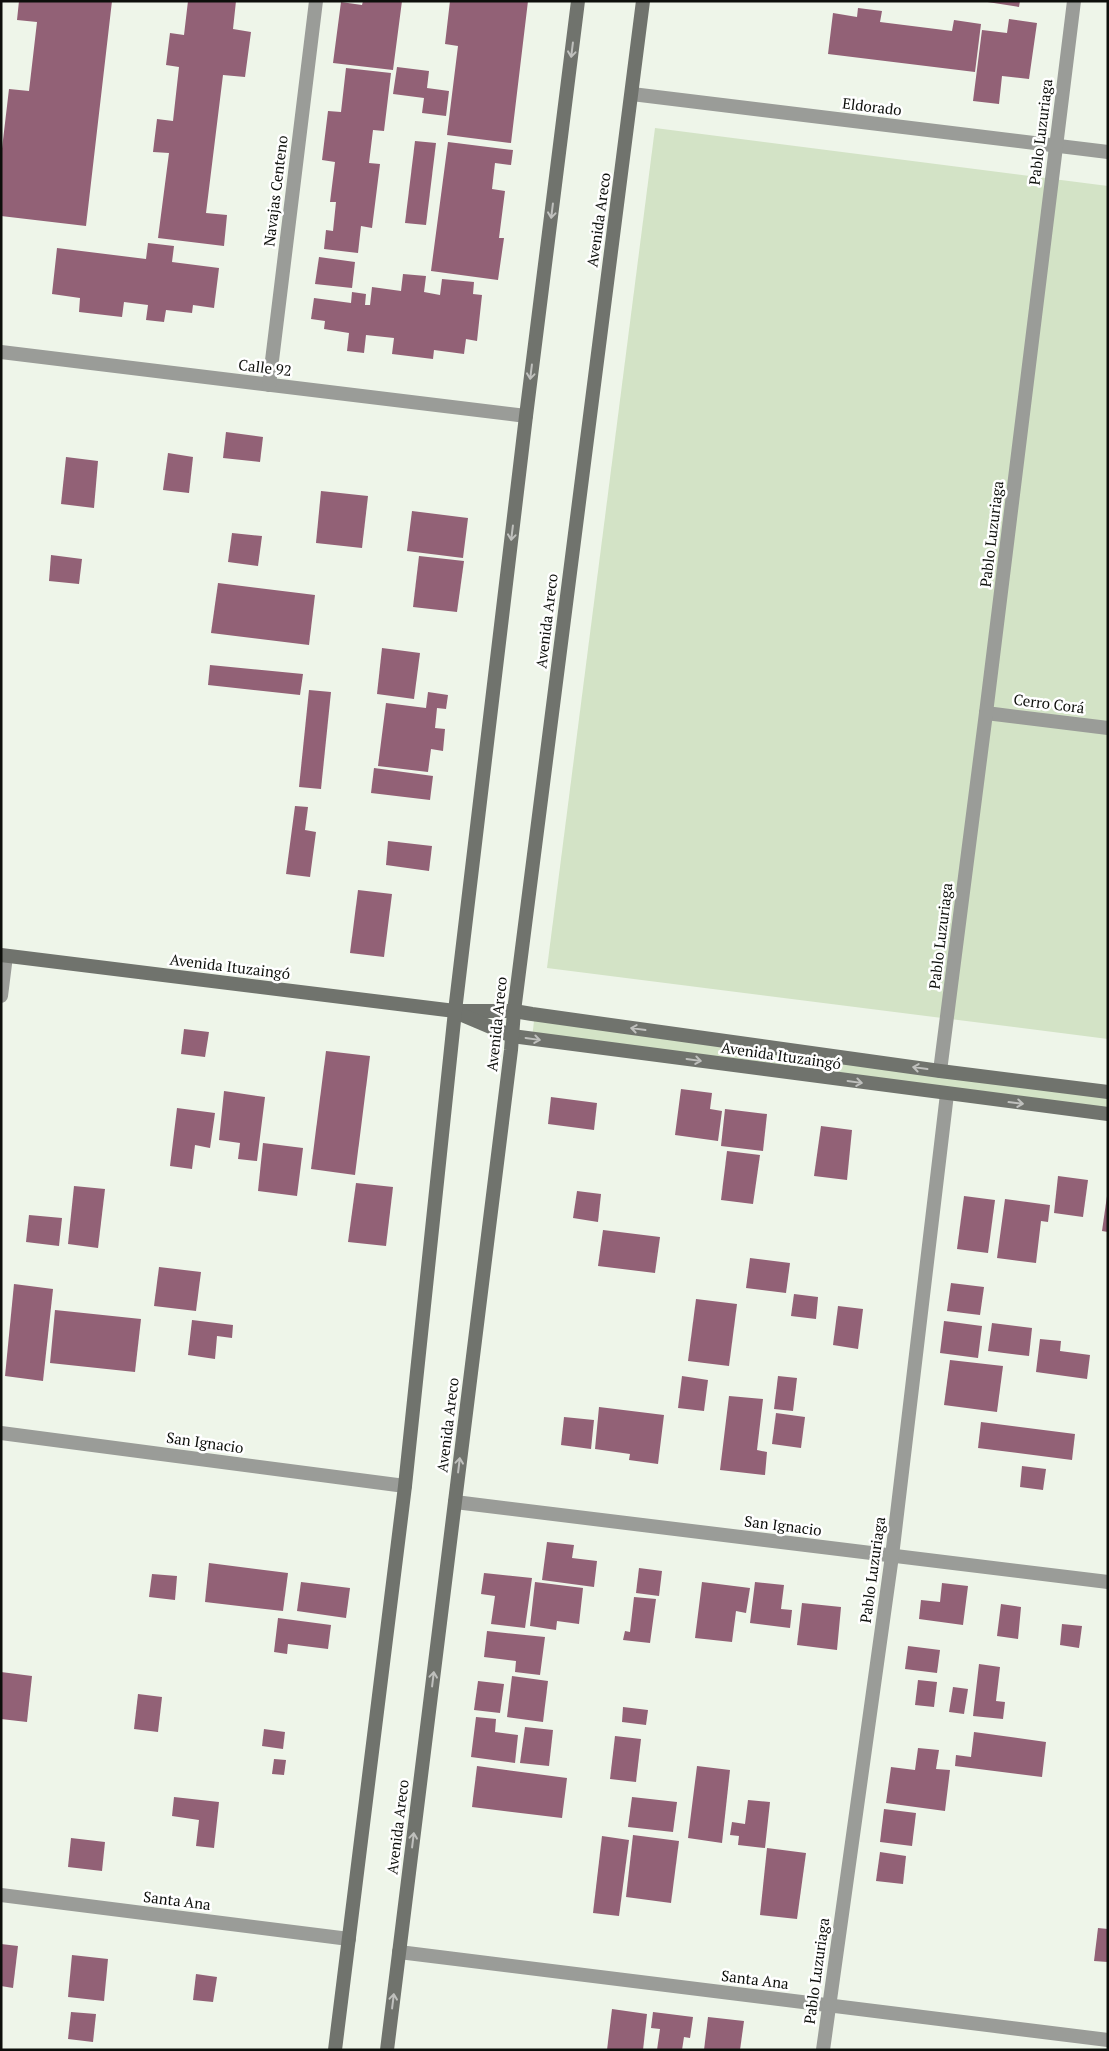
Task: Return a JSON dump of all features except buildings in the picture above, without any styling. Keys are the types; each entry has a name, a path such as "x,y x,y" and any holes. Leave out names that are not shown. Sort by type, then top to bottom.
{"main road":[{"path":"335,2050 405,1486 455,1011 578,1"},
{"name":"Avenida Areco","path":"387,2050 514,1011 643,1"},
{"name":"Avenida Ituzaingó","path":"4,955 455,1011 514,1011 940,1071 1108,1092"},
{"name":"Avenida Ituzaingó","path":"455,1011 512,1036 1108,1114"}],"street":[{"name":"Navajas Centeno","path":"269,385 316,1"},
{"name":"Pablo Luzuriaga","path":"940,1071 1074,1"},
{"name":"Eldorado","path":"632,94 1108,152"},
{"name":"Calle 92","path":"1,352 526,416"},
{"name":"Cerro Corá","path":"986,712 1108,728"},
{"path":"1,996 4,955"},
{"name":"Pablo Luzuriaga","path":"823,2050 892,1556 947,1094"},
{"name":"San Ignacio","path":"1,1433 405,1486"},
{"name":"San Ignacio","path":"455,1502 1108,1582"},
{"name":"Santa Ana","path":"1,1894 349,1939"},
{"name":"Santa Ana","path":"399,1952 1108,2040"}],"green space":[{"path":"655,128 1108,186 1108,1039 547,968"},
{"path":"534,1021 1108,1096 1108,1112 532,1038"}]}
